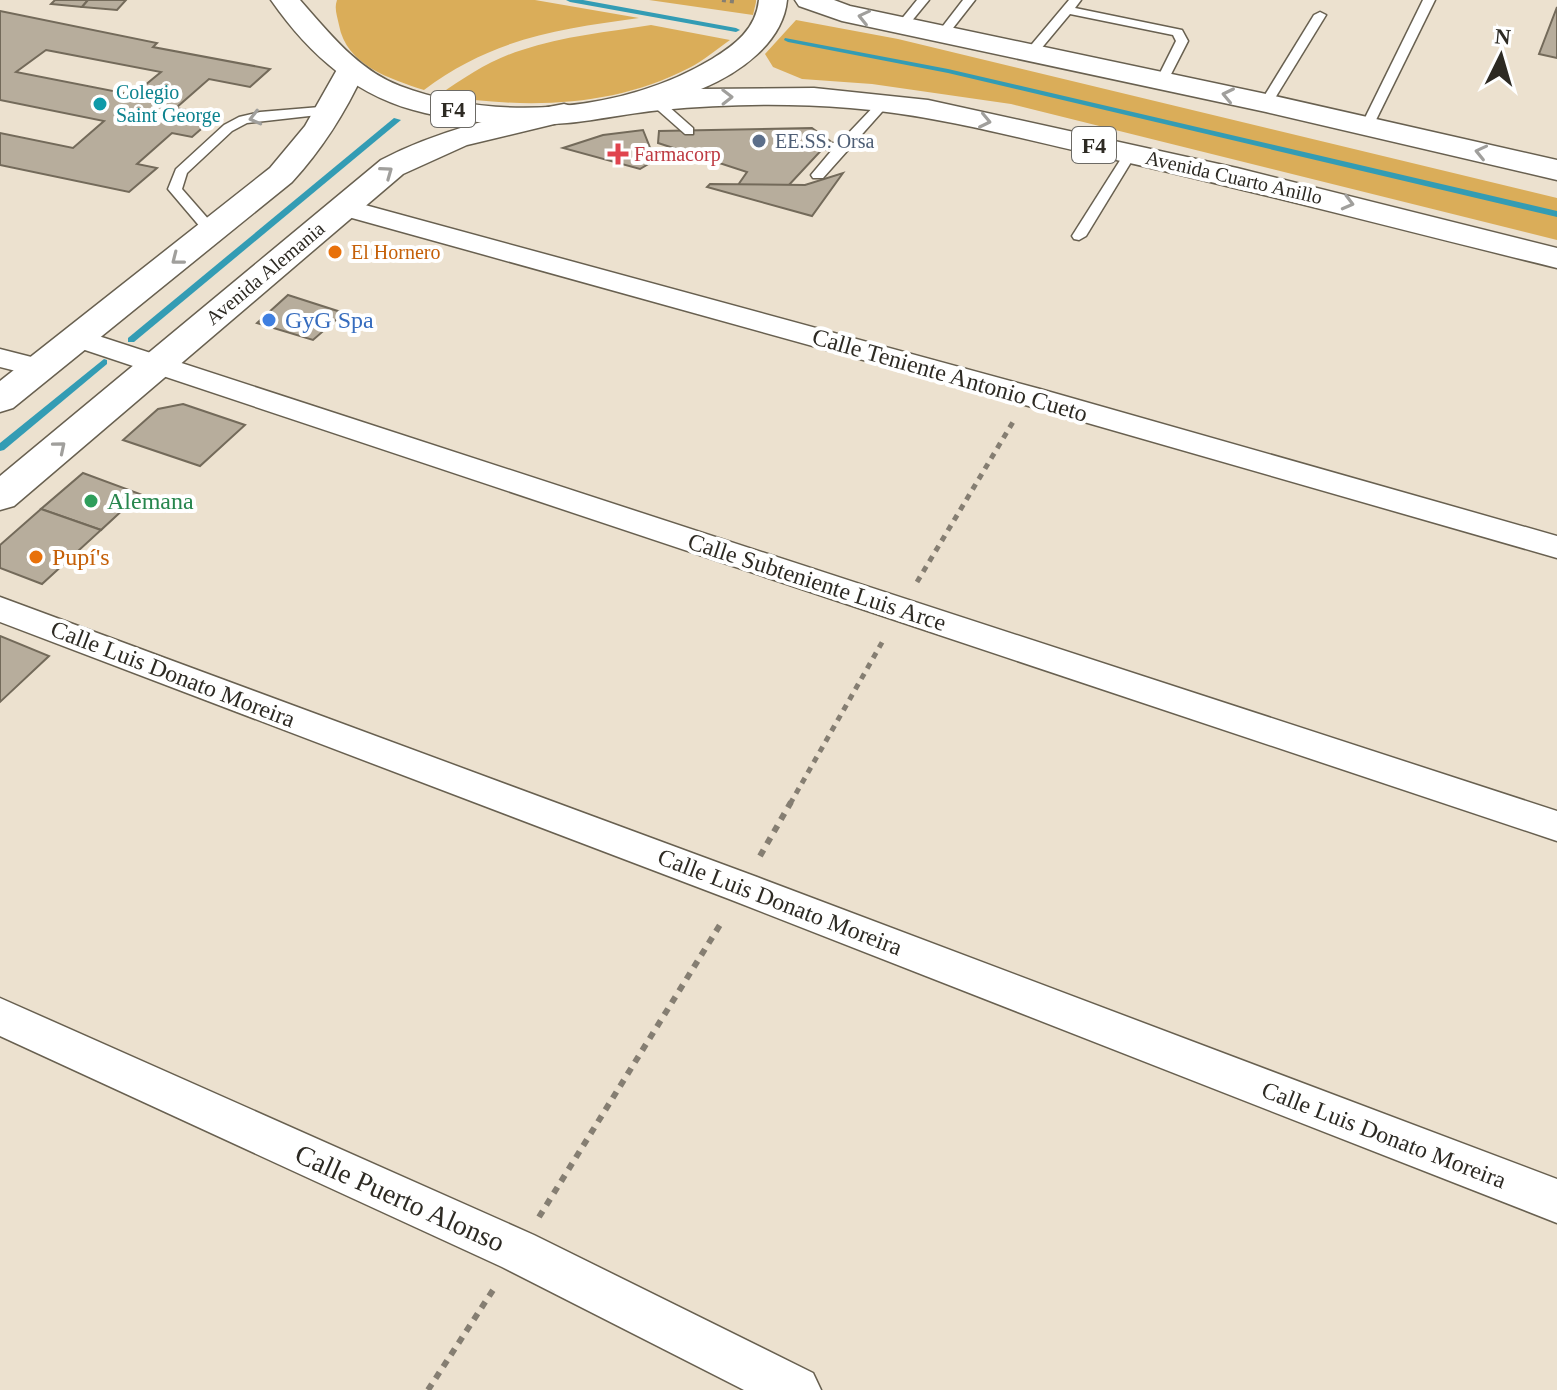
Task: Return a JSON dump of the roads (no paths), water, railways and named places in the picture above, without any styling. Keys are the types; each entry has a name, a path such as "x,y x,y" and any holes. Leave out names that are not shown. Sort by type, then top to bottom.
{"main road":[{"name":"F4","path":"285,0 349,72 389,92 440,107 500,114 564,113 621,105 675,90 708,75 751,46 771,10"},
{"path":"319,0 314,16 319,38"},
{"path":"809,0 842,13 1266,103 1557,170"},
{"path":"0,400 82,340 281,175 307,147 332,110 349,72"},
{"name":"Avenida Cuarto Anillo","path":"621,105 758,96 927,109 1298,190 1557,258"},
{"name":"Avenida Alemania","path":"0,497 155,362 392,167 429,146 468,132 564,113"}],"street":[{"name":"Calle Teniente Antonio Cueto","path":"343,207 1029,396 1557,547"},
{"name":"Calle Subteniente Luis Arce","path":"82,340 1557,826"},
{"path":"0,358 40,368"},
{"name":"Calle Luis Donato Moreira","path":"0,609 743,888 1557,1201"},
{"name":"Calle Puerto Alonso","path":"0,1016 518,1251 796,1390"}],"lane":[{"path":"902,26 923,0"},
{"path":"942,35 969,0"},
{"path":"1367,126 1429,0"},
{"path":"1031,53 1072,5 1178,32 1182,41 1162,81"},
{"path":"1266,103 1320,15"},
{"path":"655,101 689,131"},
{"path":"818,175 883,104"},
{"path":"212,232 175,189 181,172 228,128 243,120 332,110"},
{"path":"825,146 842,147"},
{"path":"1079,236 1130,154"}],"waterway":[{"path":"570,0 736,30"},
{"path":"788,40 948,71 1557,214"},
{"path":"131,340 397,120"},
{"path":"0,448 104,362"}],"place":[{"name":"Colegio Saint George","path":"100,104"},
{"name":"EE.SS. Orsa","path":"759,141"},
{"name":"Farmacorp","path":"618,154"},
{"name":"El Hornero","path":"335,252"},
{"name":"GyG Spa","path":"269,320"},
{"name":"Alemana","path":"91,501"},
{"name":"Pupí's","path":"36,557"}]}
